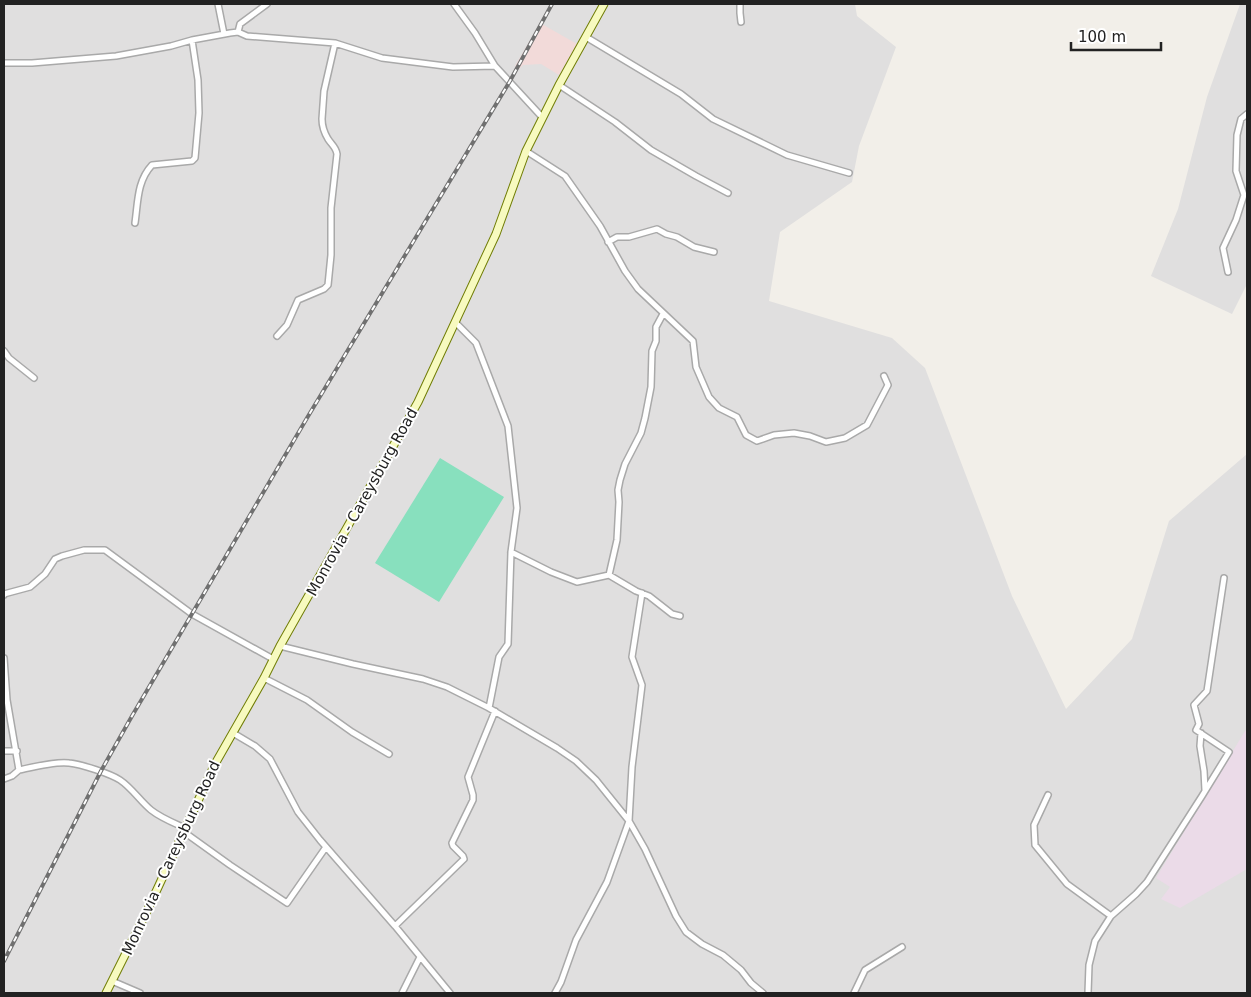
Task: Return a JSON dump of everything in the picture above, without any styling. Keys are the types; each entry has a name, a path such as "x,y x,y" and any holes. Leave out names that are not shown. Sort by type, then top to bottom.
{"main road":[{"name":"Monrovia - Careysburg Road","path":"106,993 148,909 215,764 418,402 496,234 526,150 559,85 604,4"}],"street":[{"path":"218,4 224,34"},
{"path":"238,32 240,24 267,4"},
{"path":"454,4 475,33 495,66 542,117"},
{"path":"740,4 741,22"},
{"path":"4,64 116,56 238,32 247,36 335,43 382,58 453,67 495,66"},
{"path":"586,37 681,94 713,119 787,155 849,173"},
{"path":"135,223 139,187 148,169 152,165 192,161 195,158 199,113 198,80 192,40"},
{"path":"277,336 287,325 298,300 324,289 328,285 331,255 331,208 337,154 336,149 328,139 322,119 324,91 335,43"},
{"path":"559,85 652,150 728,193"},
{"path":"1228,272 1223,248 1236,220 1244,195 1236,171 1237,135 1241,119 1247,114"},
{"path":"526,150 565,176 576,194 588,208 638,289 692,341 696,367 709,397 719,408 737,417 746,435 757,441 774,435 794,433 826,442 845,438 867,425 888,385 884,376"},
{"path":"608,242 617,237 629,237 657,229 677,237 694,247 714,252"},
{"path":"609,575 617,540 620,480 625,464 641,433 645,418 651,387 652,351 656,340 656,327 663,314"},
{"path":"455,322 476,344 508,426 517,508 511,552 508,644 499,657 489,708"},
{"path":"4,350 9,358 34,378"},
{"path":"4,595 30,586 45,574 55,559 84,550 105,550 192,614 273,659"},
{"path":"511,552 551,572 577,582 609,575 662,605 672,614 680,616"},
{"path":"1088,993 1089,965 1095,942 1112,916 1147,882 1229,752 1196,730 1199,724 1194,705 1207,691 1224,578"},
{"path":"556,993 576,940 607,882 629,821 632,767 642,685 632,657 642,593"},
{"path":"280,646 448,686 495,711 576,761 596,780 629,821 645,849 676,916 686,932 702,944 723,955 741,970 751,983 763,993"},
{"path":"4,658 7,700 19,770"},
{"path":"264,678 307,700 352,732 389,754"},
{"path":"395,926 464,859 452,846 452,843 472,800 473,795 468,777 495,711"},
{"path":"233,733 255,746 270,759 298,812 450,993"},
{"path":"1202,733 1200,746 1205,791"},
{"path":"4,751 17,751"},
{"path":"4,779 12,776 19,770 42,765 69,763 101,771 119,779 151,810 185,830 230,865 287,903 326,847"},
{"path":"1048,795 1034,825 1035,845 1067,884 1112,916"},
{"path":"854,993 865,970 902,947"},
{"path":"402,993 420,958"},
{"path":"112,981 140,993"}],"shaded area":[{"path":"4,4 855,4 857,16 896,47 859,146 852,182 780,232 769,301 892,338 925,368 1012,596 1066,709 1132,639 1169,521 1247,454 1247,993 4,993"},
{"path":"1240,4 1247,4 1247,284 1232,314 1151,276 1178,209 1207,97"},
{"path":"540,23 577,44 559,75 541,64 523,65 519,69 515,66"},
{"path":"1247,730 1247,869 1180,908 1161,899 1170,887 1156,878"}],"green space":[{"path":"440,458 504,497 439,602 375,563"}],"railway":[{"path":"4,961 101,771 132,716 307,418 510,81 552,4"}]}
